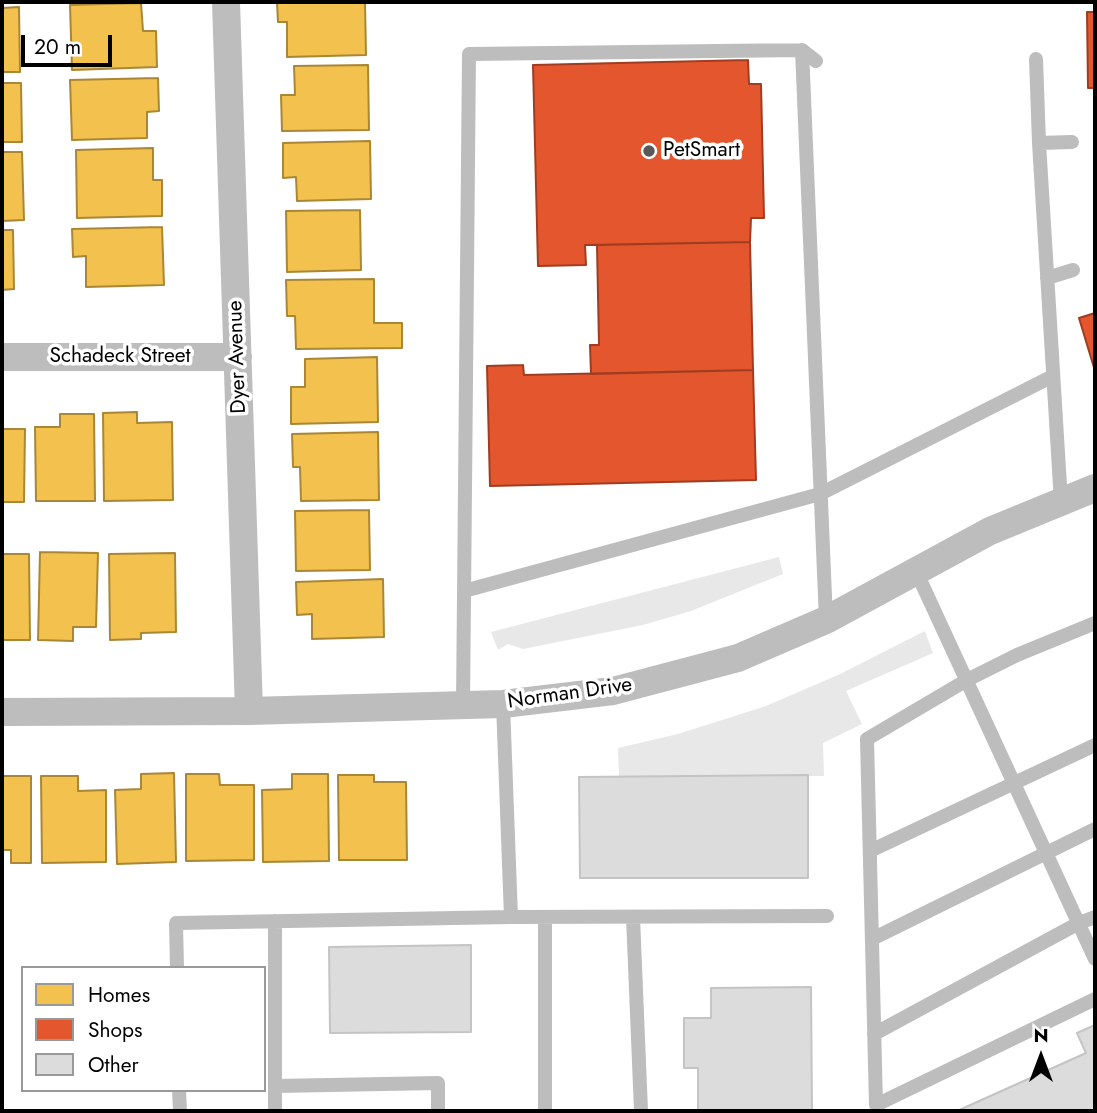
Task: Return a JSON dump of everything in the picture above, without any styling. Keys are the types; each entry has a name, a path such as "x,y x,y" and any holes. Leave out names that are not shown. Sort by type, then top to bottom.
{"street":[{"name":"Dyer Avenue","path":"226,2 249,711"},
{"name":"Schadeck Street","path":"2,357 238,357"},
{"name":"Norman Drive","path":"2,712 249,711 503,704 613,691 738,658 826,620 990,531 1095,488"}],"lane":[{"path":"802,50 826,620"},
{"path":"463,705 469,54 802,50 816,61"},
{"path":"1036,59 1061,502"},
{"path":"1039,143 1072,142"},
{"path":"1047,278 1073,270"},
{"path":"464,591 820,494 1053,376"},
{"path":"916,571 1095,959"},
{"path":"1095,623 1017,655 967,680 866,739 877,1108 1095,999"},
{"path":"503,704 511,917"},
{"path":"870,851 1095,745"},
{"path":"872,939 1045,851 1095,829"},
{"path":"177,966 176,923 511,917 827,916"},
{"path":"545,917 545,1111"},
{"path":"634,917 641,1111"},
{"path":"874,1034 1079,923 1095,917"},
{"path":"275,921 275,1111"},
{"path":"275,1086 438,1083 438,1111"},
{"path":"179,1092 180,1111"}],"shaded area":[{"path":"779,557 783,574 691,611 643,625 523,649 508,644 498,650 491,632"},
{"path":"925,631 933,653 846,691 862,724 823,743 824,776 619,777 618,748 678,734 766,706 838,675"}],"building: Homes":[{"path":"277,2 365,2 366,55 287,57 287,22 278,22"},
{"path":"141,3 143,31 156,31 157,67 72,70 70,5"},
{"path":"19,7 20,72 2,72 2,8"},
{"path":"368,65 369,130 282,131 281,95 295,95 294,66"},
{"path":"158,78 159,111 147,112 147,138 72,140 70,80"},
{"path":"2,83 21,83 22,142 2,142"},
{"path":"370,141 371,199 297,201 296,177 283,178 283,143"},
{"path":"153,148 153,180 162,180 162,216 77,218 76,150"},
{"path":"2,152 22,152 24,220 2,221"},
{"path":"360,210 361,270 287,272 286,211"},
{"path":"162,227 164,285 86,287 86,256 73,257 72,229"},
{"path":"2,230 13,230 14,289 2,290"},
{"path":"374,279 374,323 402,323 402,348 296,349 295,316 287,316 286,280"},
{"path":"377,357 378,422 291,424 291,387 305,387 305,359"},
{"path":"137,412 137,423 172,422 173,500 104,501 103,413"},
{"path":"60,414 94,414 95,501 36,501 35,427 60,427"},
{"path":"2,429 25,429 24,502 2,502"},
{"path":"378,432 379,500 301,501 300,467 293,467 292,434"},
{"path":"369,510 370,570 296,571 295,511"},
{"path":"40,552 98,553 96,627 73,627 73,641 38,640"},
{"path":"175,553 176,632 141,633 141,639 110,640 109,554"},
{"path":"2,554 29,554 30,640 2,640"},
{"path":"383,579 384,637 312,639 312,614 297,615 296,582"},
{"path":"174,773 176,862 117,864 115,790 141,789 141,774"},
{"path":"186,774 219,774 220,785 254,785 254,860 186,861"},
{"path":"292,774 328,774 329,861 263,862 262,790 292,789"},
{"path":"338,775 374,775 374,782 406,782 407,860 339,860"},
{"path":"2,776 31,776 31,863 11,863 11,850 2,850"},
{"path":"41,776 78,776 78,791 106,790 106,862 42,863"}],"building: Shops":[{"path":"1087,12 1095,12 1095,88 1088,88"},
{"name":"PetSmart","path":"748,60 749,84 761,84 764,218 751,218 750,242 585,245 586,265 538,266 533,65"},
{"path":"750,242 753,370 591,374 590,345 599,345 597,245"},
{"path":"1095,313 1095,371 1079,318"},
{"path":"523,365 524,375 753,370 756,480 490,486 487,366"}],"building: Other":[{"path":"808,775 808,878 580,878 579,777"},
{"path":"471,945 471,1032 330,1033 329,947"},
{"path":"811,987 812,1111 698,1111 698,1068 684,1068 684,1018 711,1018 711,988"},
{"path":"1095,1025 1095,1111 957,1111 1086,1053 1077,1033"}],"place":[{"name":"PetSmart","path":"649,151"}]}
